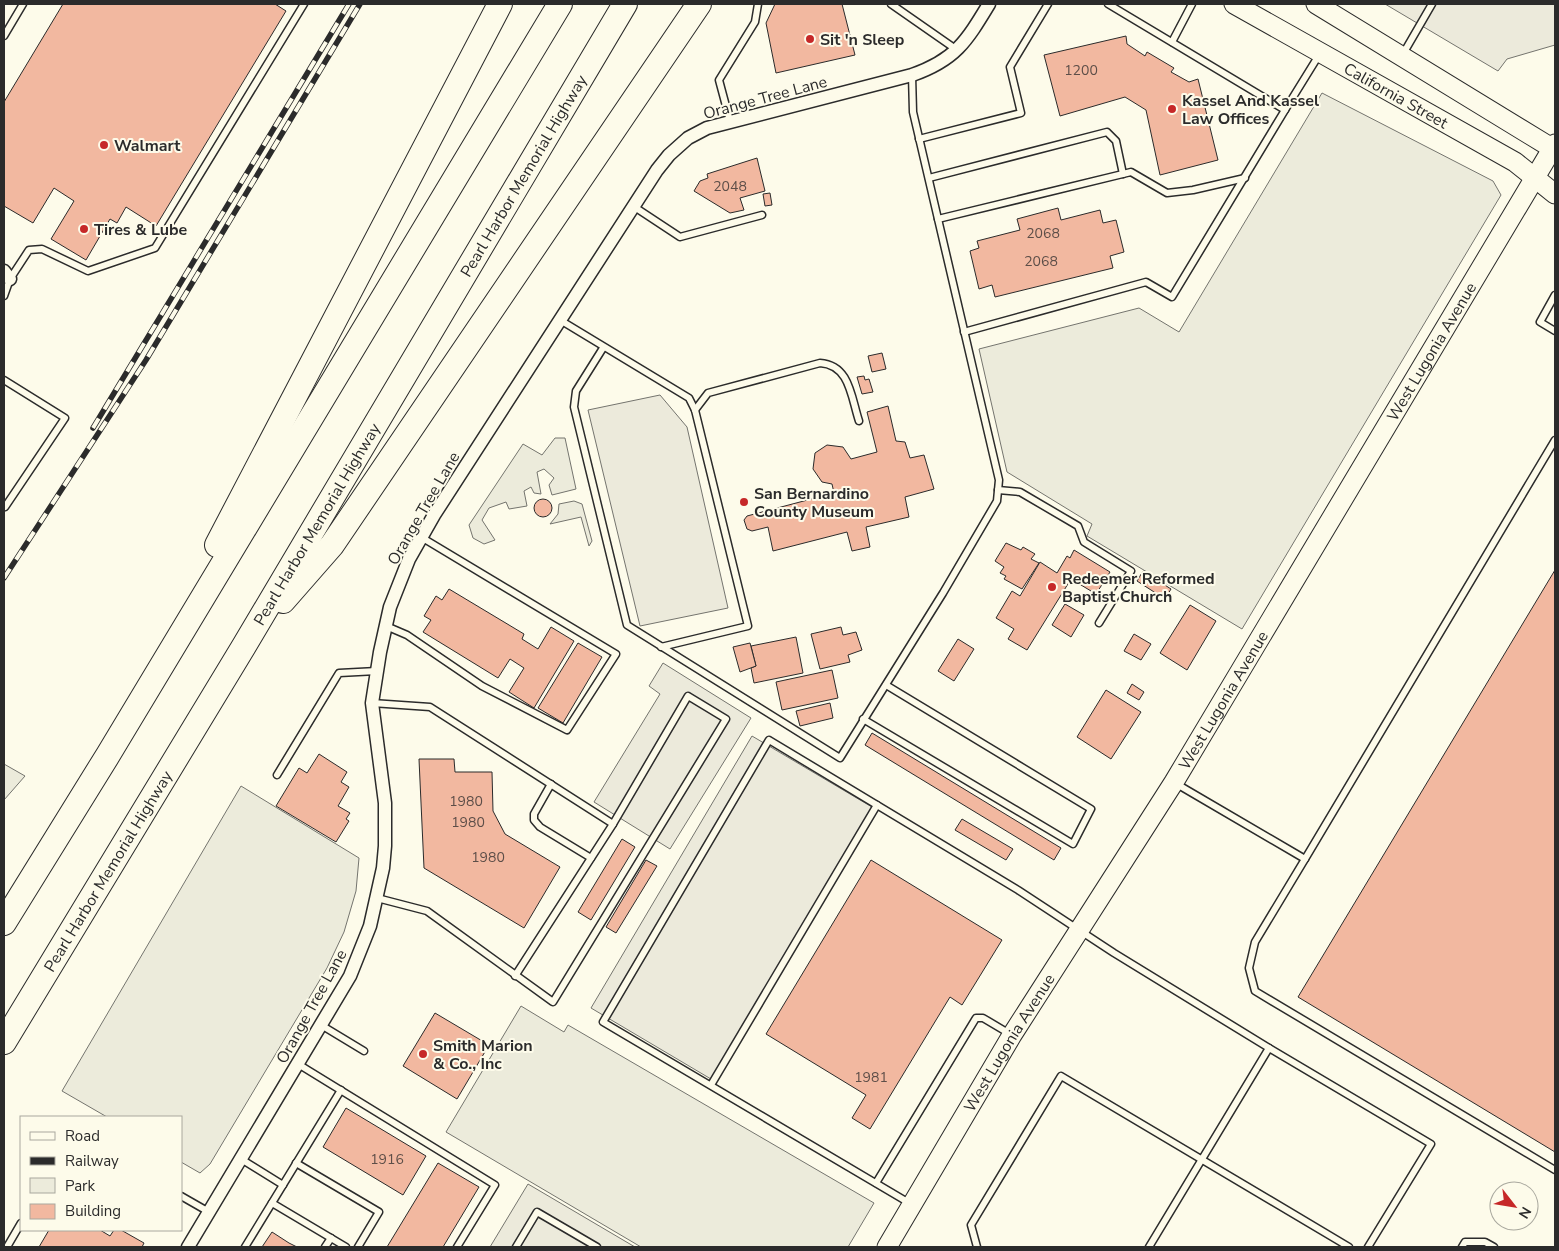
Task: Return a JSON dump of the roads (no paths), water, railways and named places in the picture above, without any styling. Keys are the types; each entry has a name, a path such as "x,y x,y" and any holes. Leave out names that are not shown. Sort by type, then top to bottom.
{"highway":[{"path":"108,755 500,4"},
{"path":"4,923 108,755 560,4"},
{"name":"Pearl Harbor Memorial Highway","path":"4,1042 244,646 625,4"},
{"path":"244,646 332,545 699,4"}],"street":[{"name":"Orange Tree Lane","path":"188,1247 350,976 370,926 383,868 385,803 372,703 390,607 409,559 421,537 633,206 669,155 688,138 707,128 730,121 912,75 946,60 971,34 989,4"},
{"name":"California Street","path":"1234,4 1515,162 1555,194"},
{"path":"1316,4 1554,147"},
{"name":"West Lugonia Avenue","path":"887,1247 1012,1035 1078,929 1174,782 1554,147"}],"lane":[{"path":"4,36 23,4"},
{"path":"4,296 7,275 29,250 42,249 88,271 155,248 304,4"},
{"path":"730,121 719,80 755,22 758,4"},
{"path":"891,4 957,50"},
{"path":"920,139 1021,113 1010,67 1048,4"},
{"path":"1108,4 1285,110"},
{"path":"1172,42 1192,4"},
{"path":"1402,55 1432,4"},
{"path":"964,332 1146,282 1172,297 1320,54"},
{"path":"603,348 576,392 574,407 627,625 840,758 943,593 997,501 999,480 913,112 912,75"},
{"path":"929,178 1107,132 1116,141 1123,174"},
{"path":"938,219 1131,172 1167,193 1193,190 1245,178"},
{"path":"633,206 680,237 762,215"},
{"path":"1555,295 1540,322 1555,331"},
{"path":"560,320 603,348 689,398 696,410 748,626 661,647"},
{"path":"696,410 708,393 826,363 840,370 845,377 859,421"},
{"path":"4,380 64,418 4,508"},
{"path":"1555,440 1255,942 1249,968 1255,991 1555,1170"},
{"path":"998,490 1020,492 1078,526 1084,542 1131,571 1099,624"},
{"path":"386,626 407,635 482,686 567,730 616,654 421,537"},
{"path":"277,776 339,673 377,671"},
{"path":"863,719 1073,844 1091,809 886,685"},
{"path":"377,898 427,911 515,976 553,1002 726,719 688,696 613,824 515,976"},
{"path":"372,703 430,707 613,824"},
{"path":"912,1205 603,1022 769,740 1269,1048 1430,1144 1368,1247"},
{"path":"1174,782 1305,859"},
{"path":"551,784 534,814 534,820 540,826 591,858"},
{"path":"711,1085 877,805"},
{"path":"876,1183 976,1018 983,1018 1012,1035"},
{"path":"321,1025 364,1051"},
{"path":"1150,1247 1269,1048"},
{"path":"298,1064 495,1185 457,1247"},
{"path":"977,1247 971,1225 1061,1076 1349,1247"},
{"path":"245,1247 341,1090"},
{"path":"241,1160 283,1185"},
{"path":"296,1163 379,1212 358,1247"},
{"path":"182,1197 209,1212"},
{"path":"272,1203 346,1247"},
{"path":"516,1247 537,1212 597,1247"},
{"path":"7,1247 20,1225"},
{"path":"325,1247 331,1238"},
{"path":"1462,1247 1465,1242 1485,1242 1494,1247"}],"railway":[{"path":"93,428 349,4"},
{"path":"4,578 146,360 360,4"}],"place":[{"name":"Sit 'n Sleep","path":"810,39"},
{"name":"Kassel And Kassel Law Offices","path":"1172,109"},
{"name":"Walmart","path":"104,145"},
{"name":"Tires & Lube","path":"84,229"},
{"name":"San Bernardino County Museum","path":"744,502"},
{"name":"Redeemer Reformed Baptist Church","path":"1052,587"},
{"name":"Smith Marion & Co., Inc","path":"423,1054"}]}
